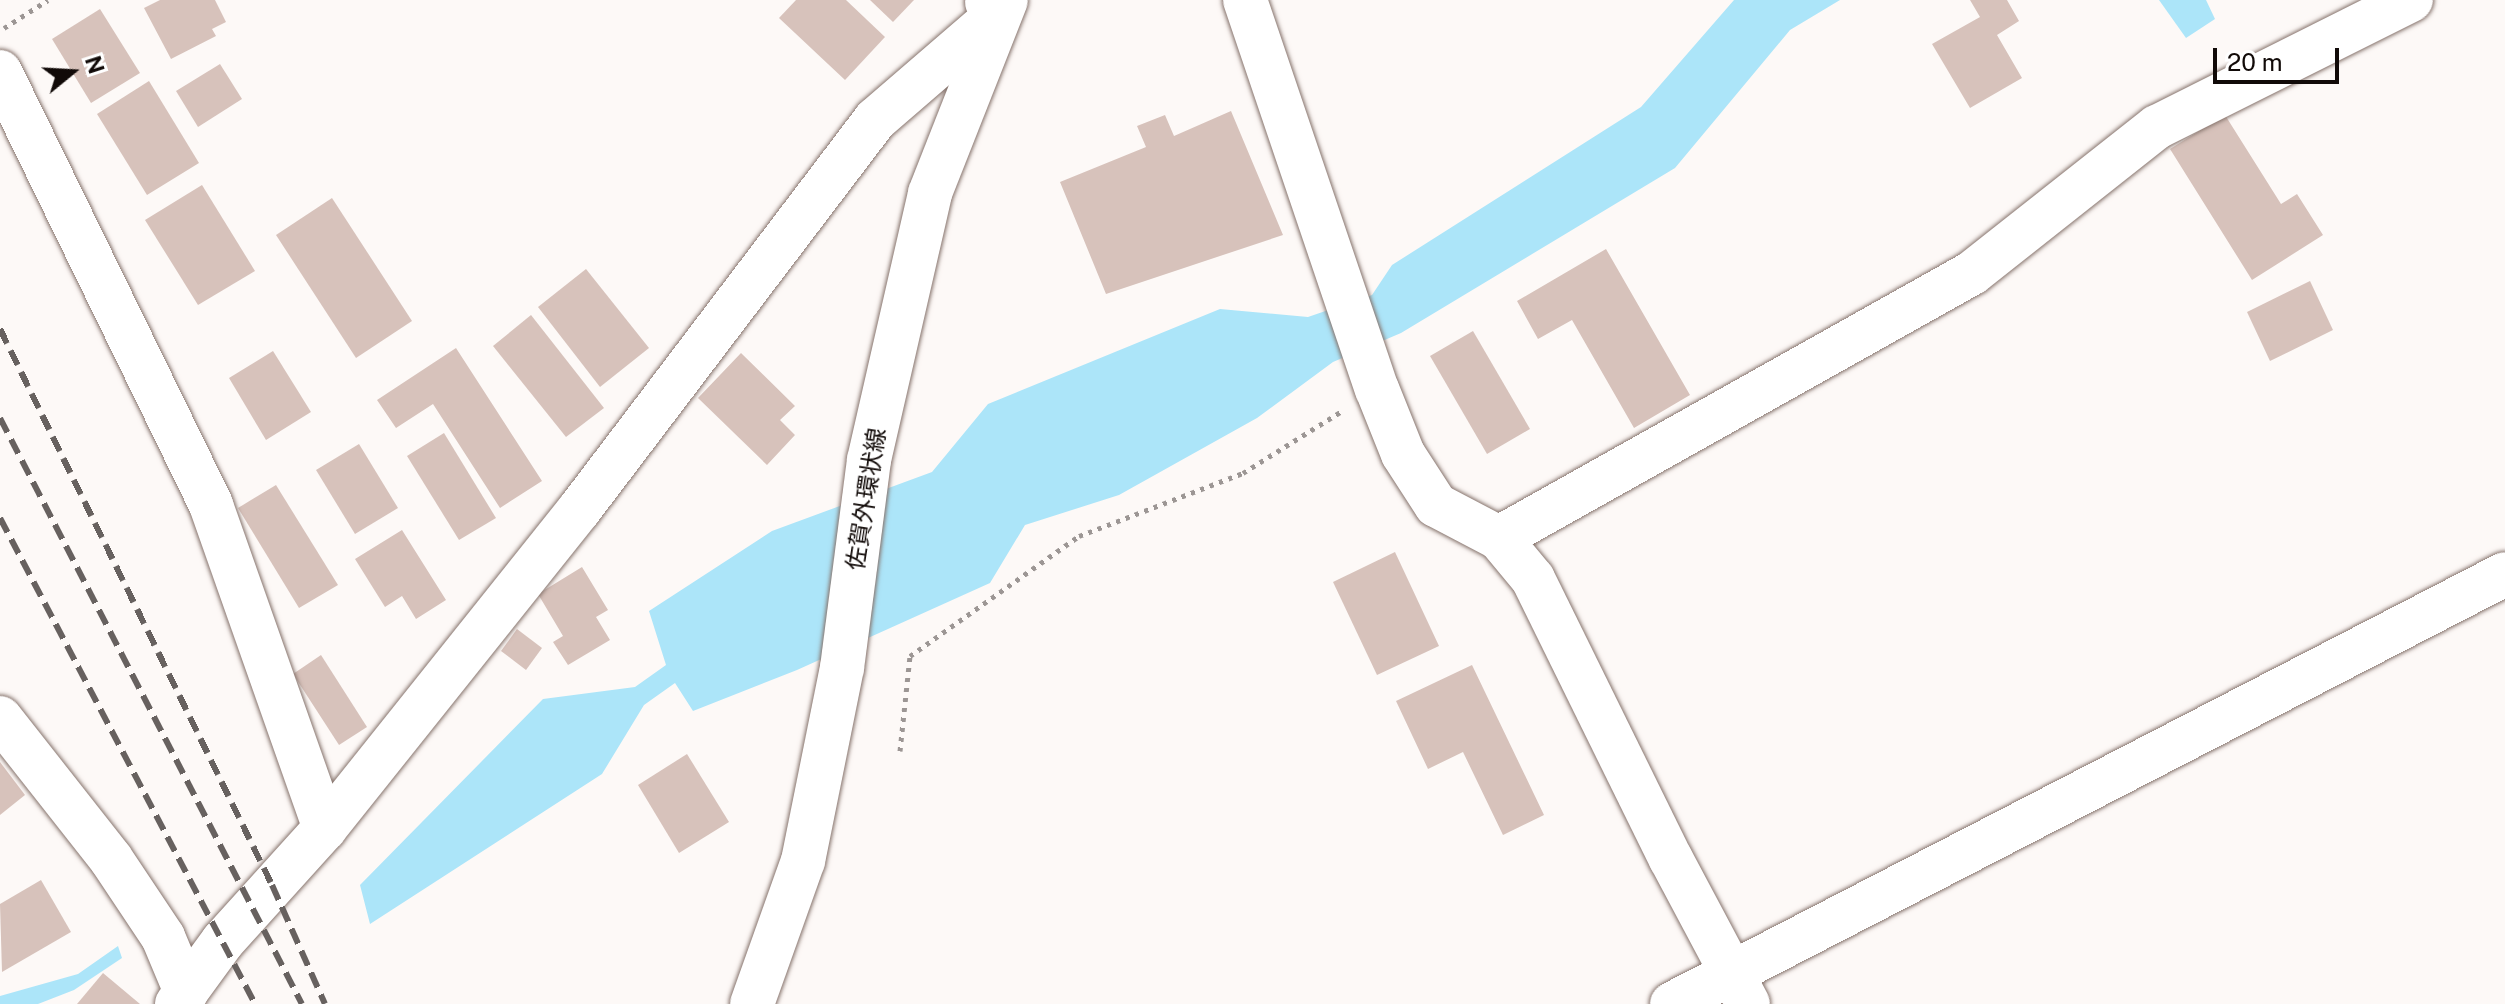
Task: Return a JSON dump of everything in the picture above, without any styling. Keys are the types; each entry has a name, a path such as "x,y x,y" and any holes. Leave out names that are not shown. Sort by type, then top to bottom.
{"street":[{"path":"1245,0 1373,378 1403,454 1436,505 1499,538 1533,579 1740,989"},
{"path":"1499,538 1972,273 2157,127 2411,0"},
{"path":"182,998 223,941 325,828 579,510 875,120 996,5"},
{"name":"佐賀外環状線","path":"752,1004 803,861 842,668 869,460 930,193 996,5"},
{"path":"0,72 211,505 325,828"},
{"path":"1672,1004 1740,989 2505,574"},
{"path":"0,718 111,859 163,937 182,998"}],"path":[{"path":"0,30 48,0"},
{"path":"900,751 910,656 1079,536 1243,473 1373,378"}],"water":[{"path":"1734,0 1840,0 1790,30 1675,168 1401,333 1333,362 1257,418 1119,495 1025,525 990,583 797,670 693,711 675,683 644,705 602,774 370,924 360,885 543,699 635,687 666,665 649,611 772,531 932,472 988,404 1220,309 1308,317 1372,295 1392,265 1641,107"},
{"path":"2159,0 2206,0 2215,19 2186,38"},
{"path":"118,946 122,958 74,990 38,1004 0,1004 0,996 78,974"}],"building":[{"path":"160,0 215,0 226,22 212,29 216,36 171,59 144,8"},
{"path":"796,0 846,0 885,37 845,80 779,18"},
{"path":"870,0 914,0 893,22"},
{"path":"1970,0 2007,0 2019,21 1997,35 2022,78 1970,108 1932,44 1980,17"},
{"path":"100,9 140,73 91,103 52,39"},
{"path":"220,64 242,99 198,127 176,91"},
{"path":"149,81 199,163 147,195 97,114"},
{"path":"1231,111 1283,235 1106,294 1060,182 1146,147 1137,126 1165,115 1174,136"},
{"path":"2225,115 2281,204 2297,194 2323,235 2252,280 2170,149"},
{"path":"202,185 255,271 198,305 145,220"},
{"path":"332,198 412,321 356,358 276,235"},
{"path":"1606,249 1690,395 1634,428 1572,320 1538,339 1517,301"},
{"path":"586,269 649,348 600,387 538,307"},
{"path":"2310,281 2333,330 2270,361 2247,312"},
{"path":"531,315 604,408 566,437 493,346"},
{"path":"1473,331 1530,429 1487,454 1430,356"},
{"path":"456,348 542,481 500,508 433,404 396,428 377,400"},
{"path":"273,351 311,412 266,440 229,378"},
{"path":"741,353 795,406 780,420 795,435 767,465 698,398"},
{"path":"444,433 496,518 459,540 407,456"},
{"path":"359,444 398,508 355,534 316,470"},
{"path":"276,485 338,585 299,608 238,508"},
{"path":"402,530 446,600 416,619 402,596 385,607 355,559"},
{"path":"1395,552 1439,646 1377,675 1333,582"},
{"path":"582,567 608,610 596,617 610,640 568,665 553,642 563,636 538,594"},
{"path":"517,629 542,648 526,670 501,651"},
{"path":"321,655 367,727 339,745 293,674"},
{"path":"1472,665 1544,815 1503,835 1463,752 1428,769 1396,701"},
{"path":"687,754 729,822 679,853 638,785"},
{"path":"0,762 25,795 0,815"},
{"path":"41,880 71,932 2,972 0,904"},
{"path":"103,973 140,1004 77,1004"}],"railway":[{"path":"0,329 272,885 325,1004"},
{"path":"0,418 302,1004"},
{"path":"0,518 255,1004"}]}
